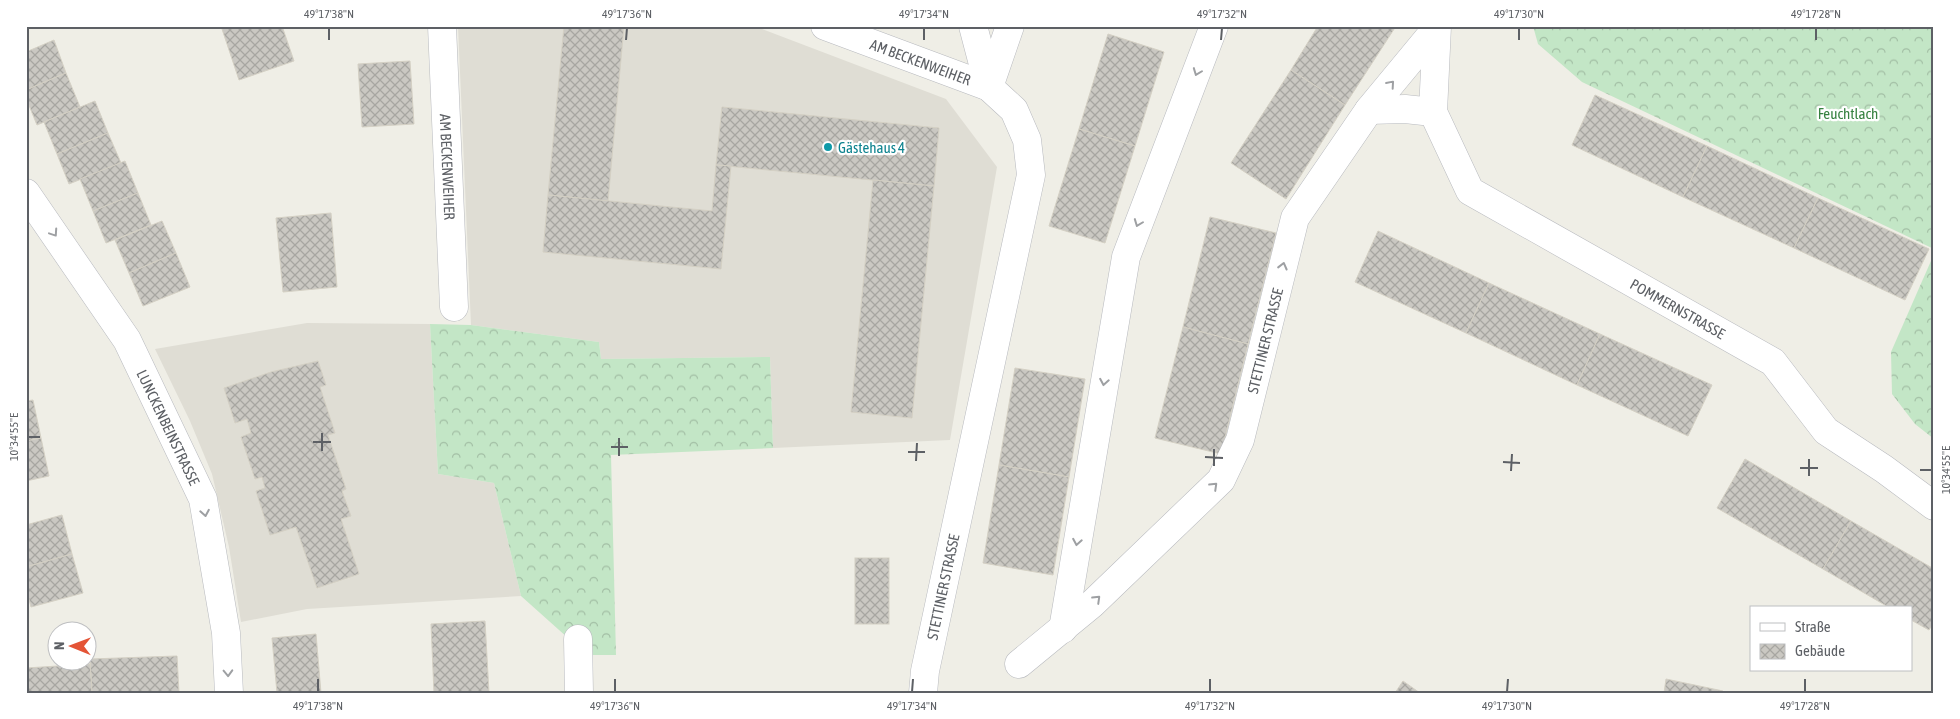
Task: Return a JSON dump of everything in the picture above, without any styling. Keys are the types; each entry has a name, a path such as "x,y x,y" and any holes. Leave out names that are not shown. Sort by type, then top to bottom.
{"street":[{"name":"AM BECKENWEIHER","path":"442,26 454,307"},
{"name":"AM BECKENWEIHER","path":"825,26 989,86"},
{"path":"973,26 989,86"},
{"path":"989,86 1010,26"},
{"path":"1063,629 1126,257 1214,26"},
{"name":"STETTINER STRASSE","path":"1019,664 1092,604 1221,480 1240,440 1295,218 1369,110 1437,28"},
{"name":"STETTINER STRASSE","path":"1433,112 1437,28"},
{"name":"STETTINER STRASSE","path":"922,693 925,671 1031,174 1027,140 1014,110 989,86"},
{"path":"1369,110 1405,109 1433,112"},
{"name":"POMMERNSTRASSE","path":"1433,112 1470,191 1773,362 1826,431 1884,469 1934,506"},
{"name":"LUNCKENBEINSTRASSE","path":"26,192 127,340 203,499 226,632 229,693"},
{"path":"578,639 579,693"}],"shaded area":[{"path":"458,26 754,26 946,99 997,167 950,440 773,448 770,357 601,359 599,342 471,325"},
{"path":"307,323 430,324 438,474 494,483 521,596 307,609 241,622 229,547 212,474 190,421 155,349"}],"green space":[{"name":"Feuchtlach","path":"1533,26 1934,26 1934,249 1582,82 1538,44"},
{"path":"1934,254 1934,439 1915,424 1892,394 1891,352"},
{"path":"430,324 471,325 599,342 601,359 770,357 773,448 611,455 616,655 587,655 521,596 494,483 438,474"}],"building":[{"path":"221,26 282,26 294,61 239,80"},
{"path":"564,26 624,26 608,201 548,195"},
{"path":"1318,26 1396,26 1345,105 1291,70"},
{"path":"1108,34 1164,52 1135,146 1079,129"},
{"path":"54,40 66,73 26,90 26,52"},
{"path":"410,61 414,124 362,127 358,64"},
{"path":"1291,70 1345,105 1286,199 1231,163"},
{"path":"66,73 80,107 37,125 26,98 26,90"},
{"path":"1595,95 1707,146 1683,197 1572,145"},
{"path":"95,101 108,133 57,154 44,122"},
{"name":"Gästehaus 4","path":"722,107 939,128 934,186 716,165"},
{"path":"1079,129 1135,146 1105,243 1049,226"},
{"path":"108,133 121,163 69,184 57,154"},
{"path":"1707,146 1818,198 1794,248 1683,197"},
{"path":"125,161 138,193 93,211 80,179"},
{"path":"716,165 731,166 721,269 543,252 548,195 712,211"},
{"path":"873,180 934,186 912,418 851,412"},
{"path":"138,193 151,225 106,243 93,211"},
{"path":"1818,198 1929,249 1905,300 1794,248"},
{"path":"331,213 337,287 283,292 276,218"},
{"path":"1210,217 1276,233 1248,344 1183,327"},
{"path":"162,221 176,253 129,273 115,240"},
{"path":"1378,231 1489,283 1466,333 1355,282"},
{"path":"176,253 190,287 143,306 129,273"},
{"path":"1489,283 1600,334 1577,385 1466,333"},
{"path":"1183,327 1248,344 1221,454 1155,438"},
{"path":"1600,334 1712,385 1688,436 1577,385"},
{"path":"318,361 326,385 320,387 335,433 328,435 346,489 342,491 351,516 341,519 359,574 317,588 296,527 270,535 256,491 265,488 262,477 255,479 241,437 251,433 247,419 235,423 224,388 271,372"},
{"path":"1015,368 1085,379 1069,477 999,465"},
{"path":"33,400 41,438 26,441 26,401"},
{"path":"41,438 49,476 26,481 26,441"},
{"path":"1745,459 1851,521 1823,569 1717,508"},
{"path":"999,465 1069,477 1053,575 983,563"},
{"path":"62,515 72,554 26,567 26,525"},
{"path":"1851,521 1934,569 1934,622 1929,630 1912,621 1912,606 1887,606 1823,569"},
{"path":"72,554 83,593 31,607 26,588 26,567"},
{"path":"855,558 889,558 889,624 855,624"},
{"path":"485,621 489,693 434,693 431,624"},
{"path":"316,634 321,693 277,693 272,638"},
{"path":"177,656 179,693 92,693 91,672 98,672 98,659"},
{"path":"48,667 48,672 91,672 92,693 26,693 26,668"},
{"path":"1666,679 1723,691 1723,693 1664,693"},
{"path":"1403,681 1420,693 1395,693"}],"place":[{"name":"Gästehaus 4","path":"828,147"}]}
